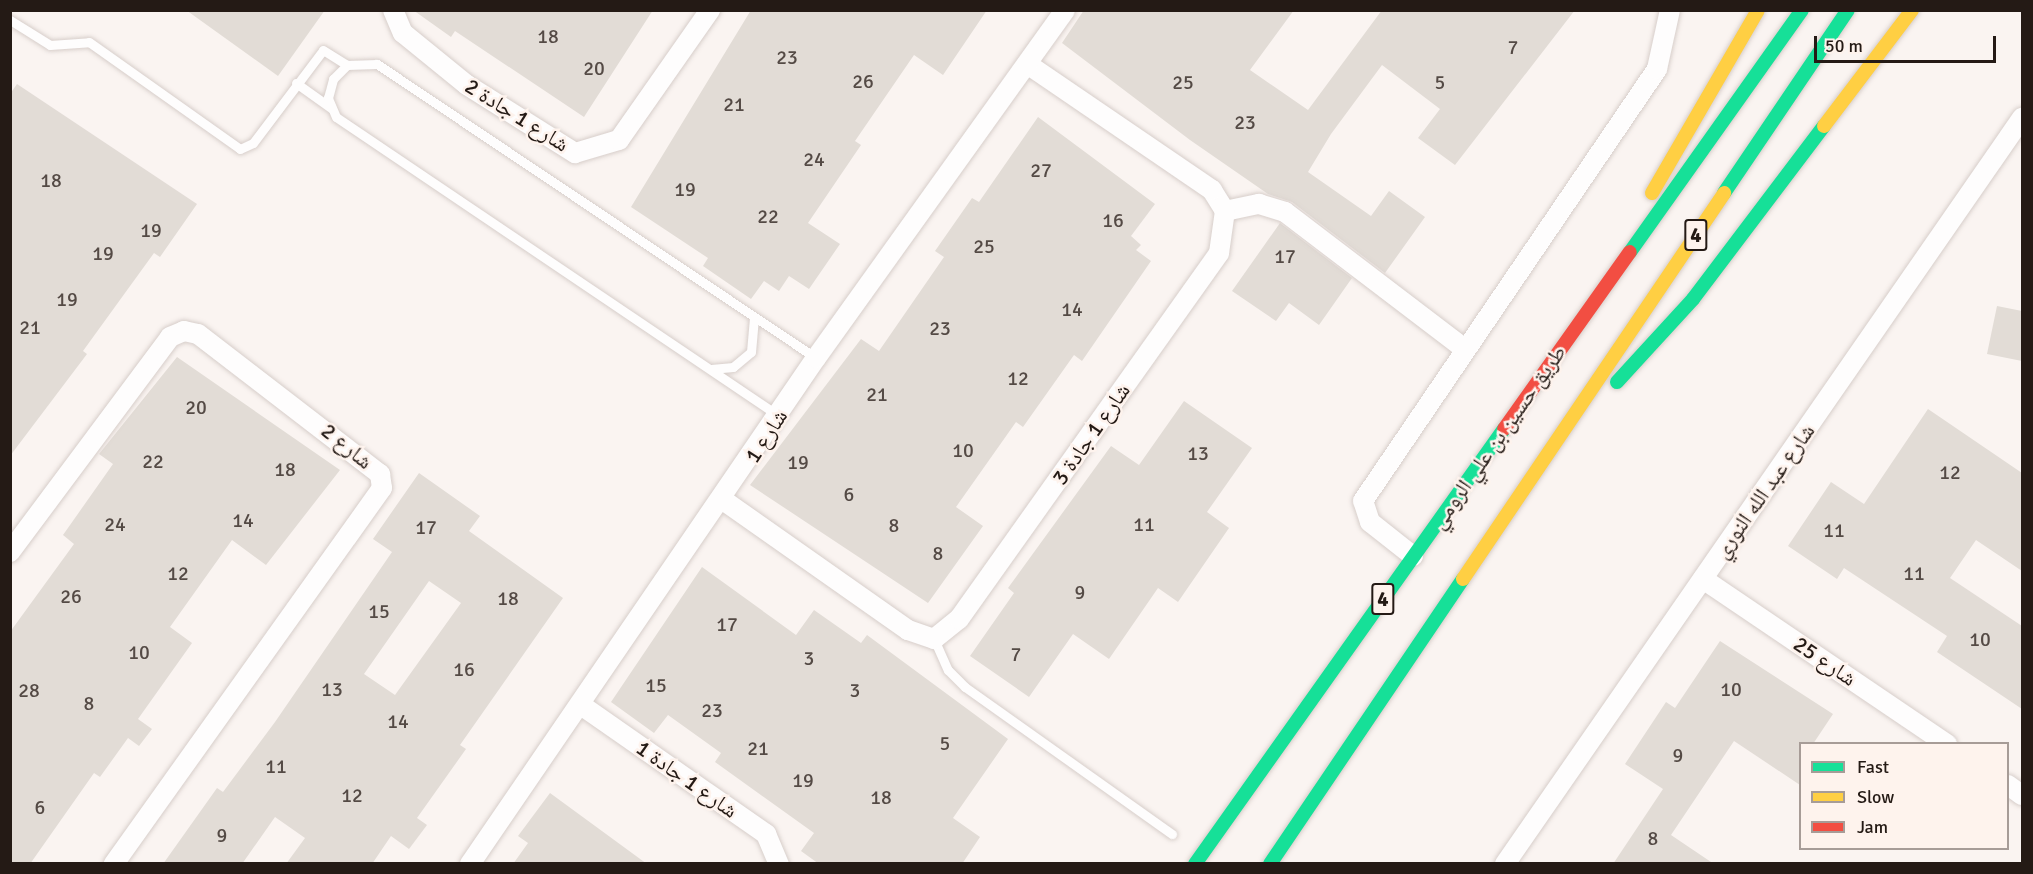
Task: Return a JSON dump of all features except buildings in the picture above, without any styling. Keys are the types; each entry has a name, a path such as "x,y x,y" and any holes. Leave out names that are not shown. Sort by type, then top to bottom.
{"highway":[{"path":"1570,335 1758,10"},
{"name":"طريق حسين بن علي الرومي","path":"1195,864 1802,10"},
{"name":"4","path":"1270,864 1848,10"},
{"path":"1544,460 1693,299 1912,10"}],"street":[{"name":"شارع 1 جادة 2","path":"393,10 403,33 467,85 575,153 619,140 710,10"},
{"name":"شارع 1","path":"470,864 723,500 816,358 1029,65 1065,10"},
{"path":"1413,556 1370,522 1363,501 1657,69 1670,10"},
{"path":"1029,65 1203,181 1225,211 1259,204 1285,212 1465,349"},
{"name":"شارع عبد الله النوري","path":"1505,864 2022,118"},
{"name":"شارع 1 جادة 3","path":"934,639 959,619 1219,253 1225,211"},
{"name":"شارع 2","path":"10,552 170,337 184,332 198,334 380,474 382,489 114,864"},
{"path":"723,500 908,630 934,639"},
{"name":"شارع 25","path":"1703,579 1944,742"},
{"name":"شارع 1 جادة 1","path":"581,705 766,834 779,864"},
{"path":"2009,786 2022,795"}],"lane":[{"path":"10,20 50,45 89,42 240,148 253,143 296,83 325,49 347,65 376,64 816,358"},
{"path":"347,65 329,88 331,108 336,117 779,416"},
{"path":"296,83 331,108"},
{"path":"709,369 733,368 751,352 754,318"},
{"path":"934,639 948,670 965,687 1172,834"}],"traffic: fast":[{"path":"1630,252 1802,10"},
{"path":"1724,193 1848,10"},
{"path":"1617,382 1693,299 1824,126"},
{"path":"1195,864 1504,429"},
{"path":"1270,864 1463,579"}],"traffic: slow":[{"path":"1652,193 1758,10"},
{"path":"1824,126 1912,10"},
{"path":"1463,579 1724,193"}],"traffic: jam":[{"path":"1504,429 1630,252"}]}
